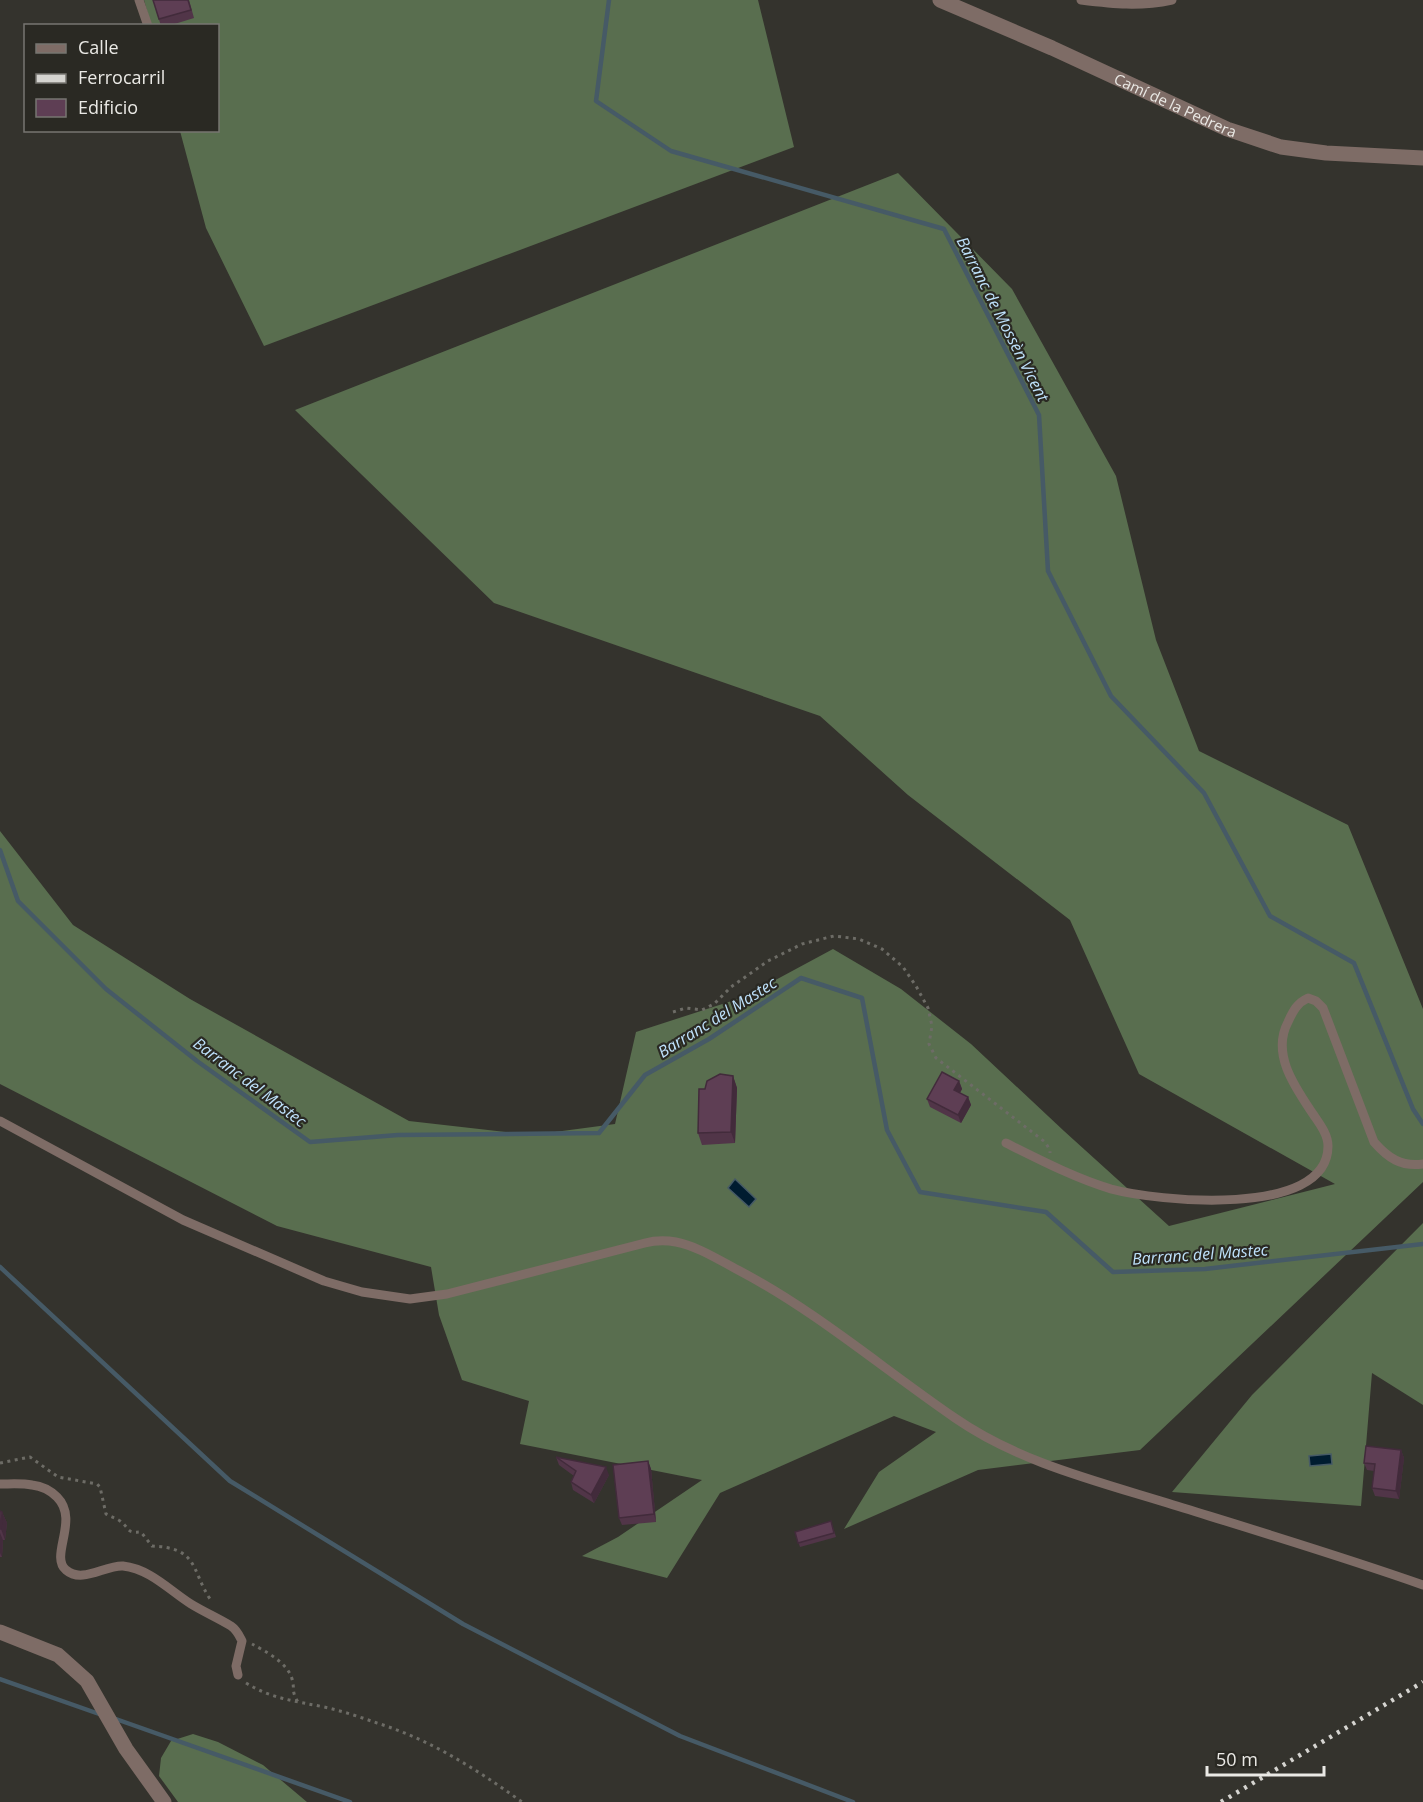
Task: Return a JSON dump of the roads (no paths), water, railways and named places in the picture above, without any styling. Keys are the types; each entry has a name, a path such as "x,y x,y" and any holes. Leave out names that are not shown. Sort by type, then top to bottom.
{"street":[{"name":"Camí de la Pedrera","path":"942,0 1062,52 1227,129 1281,147 1326,153 1423,158"},
{"path":"0,1632 58,1655 87,1681 126,1749 164,1802"}],"lane":[{"path":"139,0 147,24"},
{"path":"1081,0 1123,5 1147,5 1172,0"},
{"path":"1006,1143 1111,1189 1191,1200 1240,1200 1286,1190 1308,1182 1319,1171 1328,1147 1325,1134 1290,1076 1281,1041 1292,1012 1299,1002 1308,998 1316,1000 1323,1008 1374,1142 1385,1155 1400,1163 1423,1164"},
{"path":"0,1121 183,1220 324,1281 362,1292 410,1299 447,1294 645,1243 660,1240 678,1242 775,1290 956,1419 996,1443 1069,1473 1355,1561 1423,1585"},
{"path":"0,1484 32,1485 45,1488 54,1494 65,1507 67,1516 61,1565 66,1571 82,1575 111,1566 137,1569 152,1576 187,1602 238,1633 242,1641 236,1666 237,1675"}],"water":[{"path":"735,1179 756,1199 749,1207 728,1188"},
{"path":"1331,1454 1332,1464 1310,1466 1309,1456"}],"waterway":[{"name":"Barranc de Mossèn Vicent","path":"609,0 596,101 671,151 944,229 1039,415 1048,571 1111,696 1204,793 1270,916 1354,963 1413,1109 1423,1124"},
{"name":"Barranc del Mastec","path":"0,850 18,901 106,989 197,1061 310,1142 398,1135 599,1133 645,1075 709,1039 801,978 862,998 887,1130 920,1192 1046,1212 1113,1272 1205,1269 1423,1244"},
{"path":"0,1267 230,1481 463,1624 680,1736 853,1802"},
{"path":"0,1679 102,1715"},
{"path":"113,1718 350,1802"}],"railway":[{"path":"1221,1802 1423,1682"}]}
